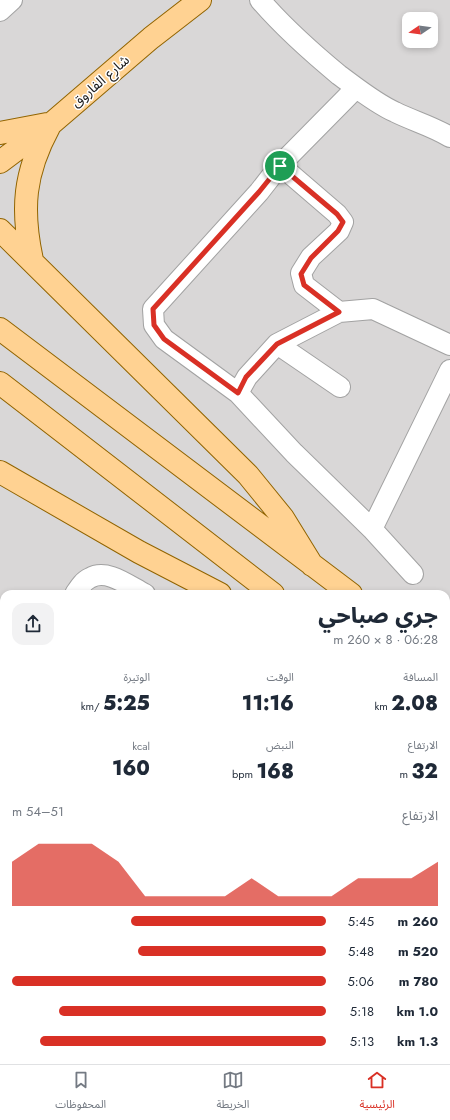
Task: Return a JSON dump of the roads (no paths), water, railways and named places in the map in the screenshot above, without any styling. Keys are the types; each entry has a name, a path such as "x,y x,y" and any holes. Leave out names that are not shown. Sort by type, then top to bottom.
{"main road":[{"name":"شارع الفاروق","path":"0,162 52,123 151,38 200,0"},
{"path":"0,133 52,123"},
{"path":"32,260 27,236 27,189 40,144 52,123"},
{"path":"0,230 248,475 283,518 312,565"},
{"path":"0,330 346,590"},
{"path":"0,383 268,590"},
{"path":"0,472 139,552 212,590"}],"street":[{"path":"0,11 12,0"},
{"path":"260,0 305,48 356,88 394,112 450,137"},
{"path":"356,88 280,166 259,192 153,309 154,325 164,339 238,393 294,453 372,529 413,574"},
{"path":"280,166 337,214 343,222 338,231 311,258 301,274 304,285 339,312"},
{"path":"238,393 246,377 277,344 339,312 373,309 450,345"},
{"path":"277,344 340,387"},
{"path":"372,529 450,370"},
{"path":"78,590 82,584 90,578 99,575 109,575 137,590"}]}
